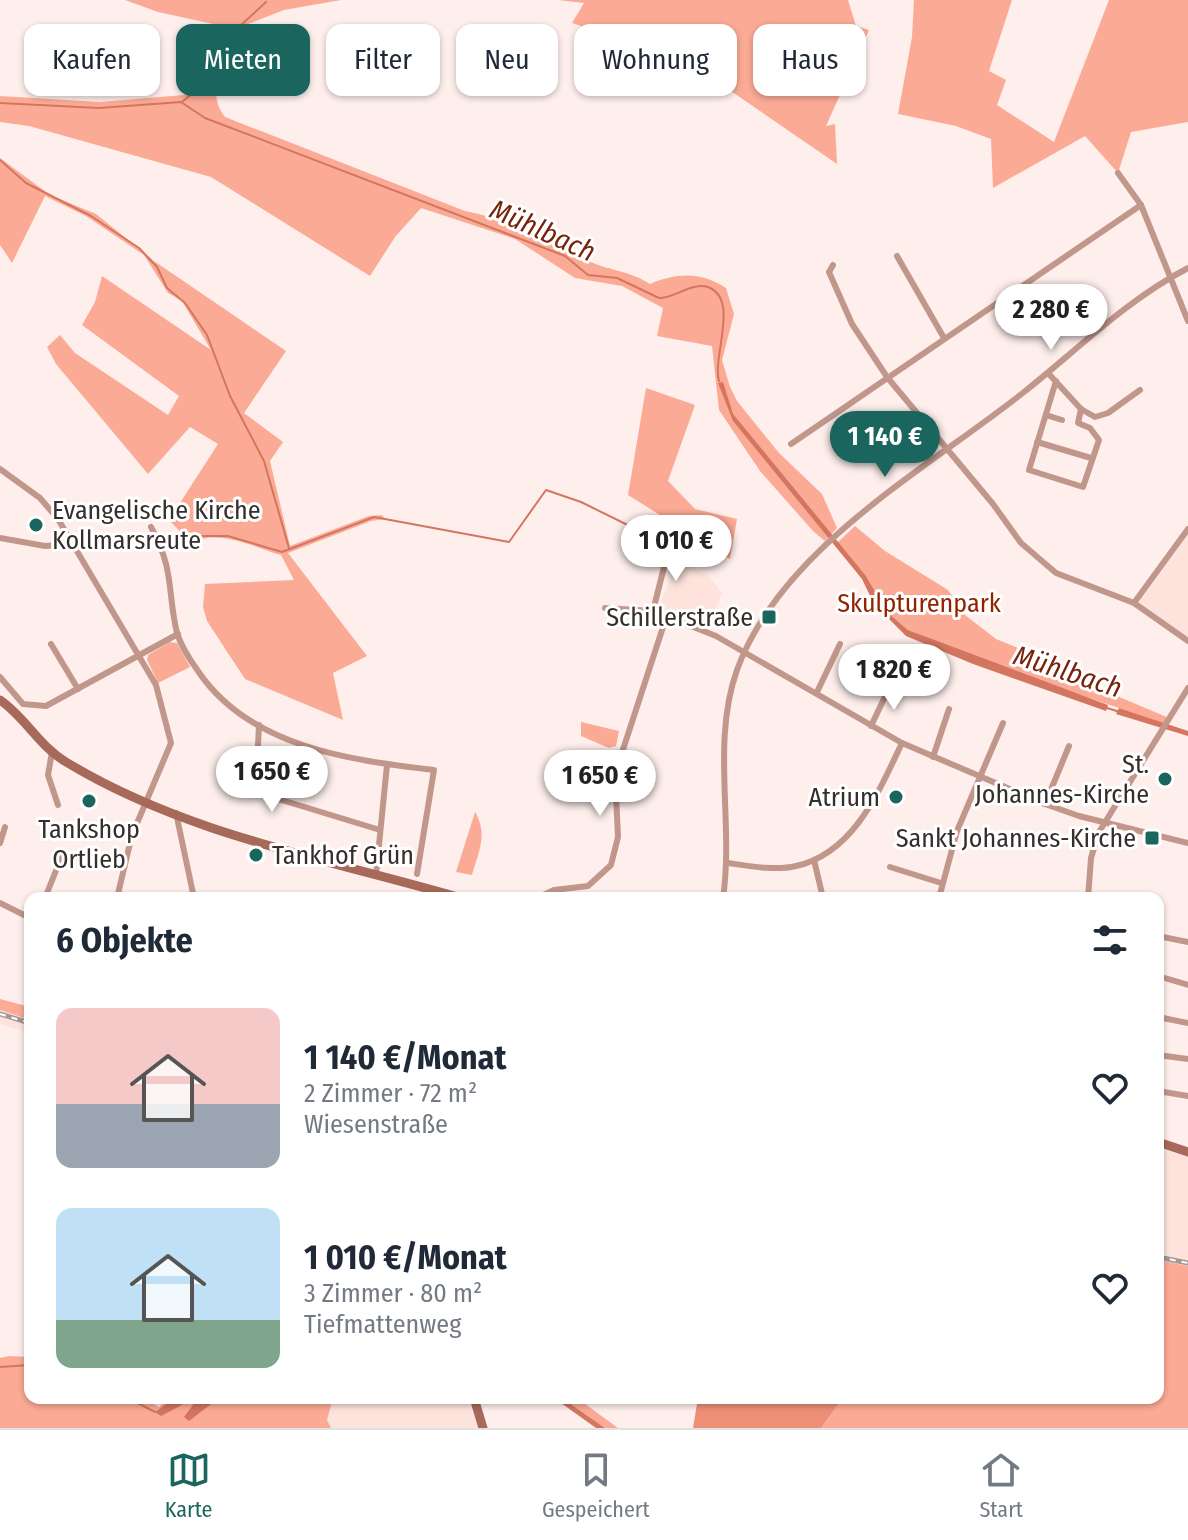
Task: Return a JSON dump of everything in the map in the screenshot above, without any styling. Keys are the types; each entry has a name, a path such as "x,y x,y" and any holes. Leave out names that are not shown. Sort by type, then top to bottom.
{"main road":[{"path":"0,700 52,752 147,801 309,859 442,892"},
{"path":"1164,1144 1188,1152"},
{"path":"476,1404 483,1428"}],"street":[{"path":"1118,173 1141,205 1188,321"},
{"path":"791,444 1141,205"},
{"path":"897,256 944,338"},
{"path":"833,265 829,272 839,300 887,377 993,504 1021,543 1056,573 1134,603 1188,641"},
{"path":"724,892 728,863 725,726 729,696 745,651 791,580 837,537 1170,277 1188,268"},
{"path":"1048,373 1081,409 1095,417 1140,390"},
{"path":"1056,381 1029,470 1083,487 1099,440 1090,428 1078,423 1081,409"},
{"path":"1046,415 1062,420"},
{"path":"1037,442 1091,458"},
{"path":"0,469 40,498 75,544 161,697 171,743 132,835 118,892"},
{"path":"151,527 163,550 172,581 178,634 209,687 231,708 287,741 387,765 434,770 417,874"},
{"path":"1134,603 1188,529"},
{"path":"0,538 45,546 75,544"},
{"path":"653,611 669,547"},
{"path":"605,608 653,611 716,636 902,743 980,778 1045,804 1188,843"},
{"path":"562,892 588,886 611,865 618,837 615,774 666,618"},
{"path":"0,679 23,704 46,706 178,634"},
{"path":"51,644 78,689"},
{"path":"817,692 840,644"},
{"path":"871,726 891,684"},
{"path":"1088,892 1091,858 1105,822 1188,688"},
{"path":"1178,708 1188,701"},
{"path":"15,712 23,704"},
{"path":"933,757 949,709"},
{"path":"940,892 957,831 1003,723"},
{"path":"259,725 256,787 262,794 380,830"},
{"path":"728,863 788,867 814,860 860,822 902,743"},
{"path":"1045,804 1069,746"},
{"path":"52,752 48,775 58,805"},
{"path":"227,758 255,759"},
{"path":"376,875 387,765"},
{"path":"176,813 193,892"},
{"path":"0,843 5,827"},
{"path":"47,892 61,858"},
{"path":"814,860 822,892"},
{"path":"890,867 941,883"},
{"path":"422,886 422,892"},
{"path":"0,903 24,915"},
{"path":"1164,937 1188,942"},
{"path":"1164,978 1188,985"},
{"path":"1164,1018 1188,1023"},
{"path":"1164,1056 1188,1059"},
{"path":"1164,1092 1188,1096"}],"shaded area":[{"path":"723,382 733,414 866,576 887,612 908,630 1108,705 1106,711 973,664 906,636 874,604 862,579 733,421 718,383"},
{"path":"1188,534 1188,641 1138,604"},
{"path":"678,557 710,578 722,593 709,626 659,608"},
{"path":"1119,708 1188,731 1188,736 1116,714"},
{"path":"0,1011 24,1018 24,1031 0,1024"},
{"path":"1164,1150 1188,1157 1188,1266 1164,1261"},
{"path":"166,1404 183,1404 161,1416 155,1412"},
{"path":"194,1404 211,1404 189,1421 184,1417"},
{"path":"331,1404 474,1404 481,1428 331,1428 327,1421"},
{"path":"562,1404 571,1404 605,1428 596,1428"},
{"path":"697,1404 839,1404 821,1428 693,1428"}],"green space":[{"path":"125,0 341,0 284,10 248,24 213,24 158,12"},
{"path":"558,0 848,0 855,24 753,24 753,96 839,96 826,126 835,124 837,164 737,95 737,24 572,23 584,3"},
{"path":"914,0 1012,0 989,71 1006,80 997,105 1054,142 1109,0 1188,0 1188,122 1131,132 1118,173 1085,136 993,188 991,139 956,126 898,114 912,37"},
{"path":"0,96 100,102 176,96 216,96 225,117 465,211 512,225 594,263 650,284 670,277 689,276 708,279 726,288 734,314 722,360 730,387 737,401 779,453 822,494 837,528 825,541 760,471 719,410 712,346 657,336 663,308 622,286 575,278 515,239 421,208 395,237 370,276 211,177 29,126 0,122"},
{"path":"0,158 50,195 96,214 154,261 286,351 244,413 283,442 270,461 290,546 369,516 382,515 385,519 371,521 288,553 367,656 333,673 343,720 245,679 207,621 203,607 205,584 294,580 281,555 224,538 202,539 192,544 169,520 218,444 190,427 148,474 56,364 47,347 60,335 75,353 168,415 179,396 82,325 95,302 102,276 211,350 182,301 168,293 144,255 86,216 45,196 12,263 0,245"},
{"path":"646,388 695,405 668,481 695,509 737,519 730,559 628,495"},
{"name":"Skulpturenpark","path":"855,526 885,551 948,590 965,615 996,639 1062,666 1098,688 1169,718 1166,724 1028,677 908,630 887,612 866,576 837,543"},
{"path":"170,642 177,643 190,667 158,683 147,660 148,655"},
{"path":"581,722 619,731 616,746 609,748 581,736"},
{"path":"475,812 482,835 472,875 456,872"},
{"path":"0,999 24,1005 24,1018 0,1010"},
{"path":"1164,1261 1188,1266 1188,1428 821,1428 839,1404 1164,1404"},
{"path":"24,1357 24,1404 154,1404 159,1407 162,1404 331,1404 327,1420 331,1428 0,1428 0,1358"},
{"path":"571,1404 585,1404 618,1428 605,1428"}],"waterway":[{"path":"182,102 211,78 239,27 266,2"},
{"name":"Mühlbach","path":"0,103 99,108 181,102 205,118 565,256 588,275 617,278 659,298 696,287 708,287 717,293 724,315 719,381"},
{"path":"0,160 26,183 91,216 139,248 157,267 167,288 185,303 207,335 230,396 264,461 289,548"},
{"path":"190,542 202,536 228,536 282,552 374,517 509,542 546,490 581,502 654,538"},
{"name":"Mühlbach","path":"1107,708 1120,712"},
{"path":"0,1367 24,1365"},
{"path":"140,1404 155,1412"}],"railway":[{"path":"0,1014 24,1021"},
{"path":"1164,1258 1188,1263"}],"place":[{"name":"Evangelische Kirche Kollmarsreute","path":"36,525"},
{"name":"Schillerstraße","path":"769,617"},
{"name":"St. Johannes-Kirche","path":"1165,779"},
{"name":"Atrium","path":"896,797"},
{"name":"Tankshop Ortlieb","path":"89,801"},
{"name":"Sankt Johannes-Kirche","path":"1152,838"},
{"name":"Tankhof Grün","path":"256,855"}]}
